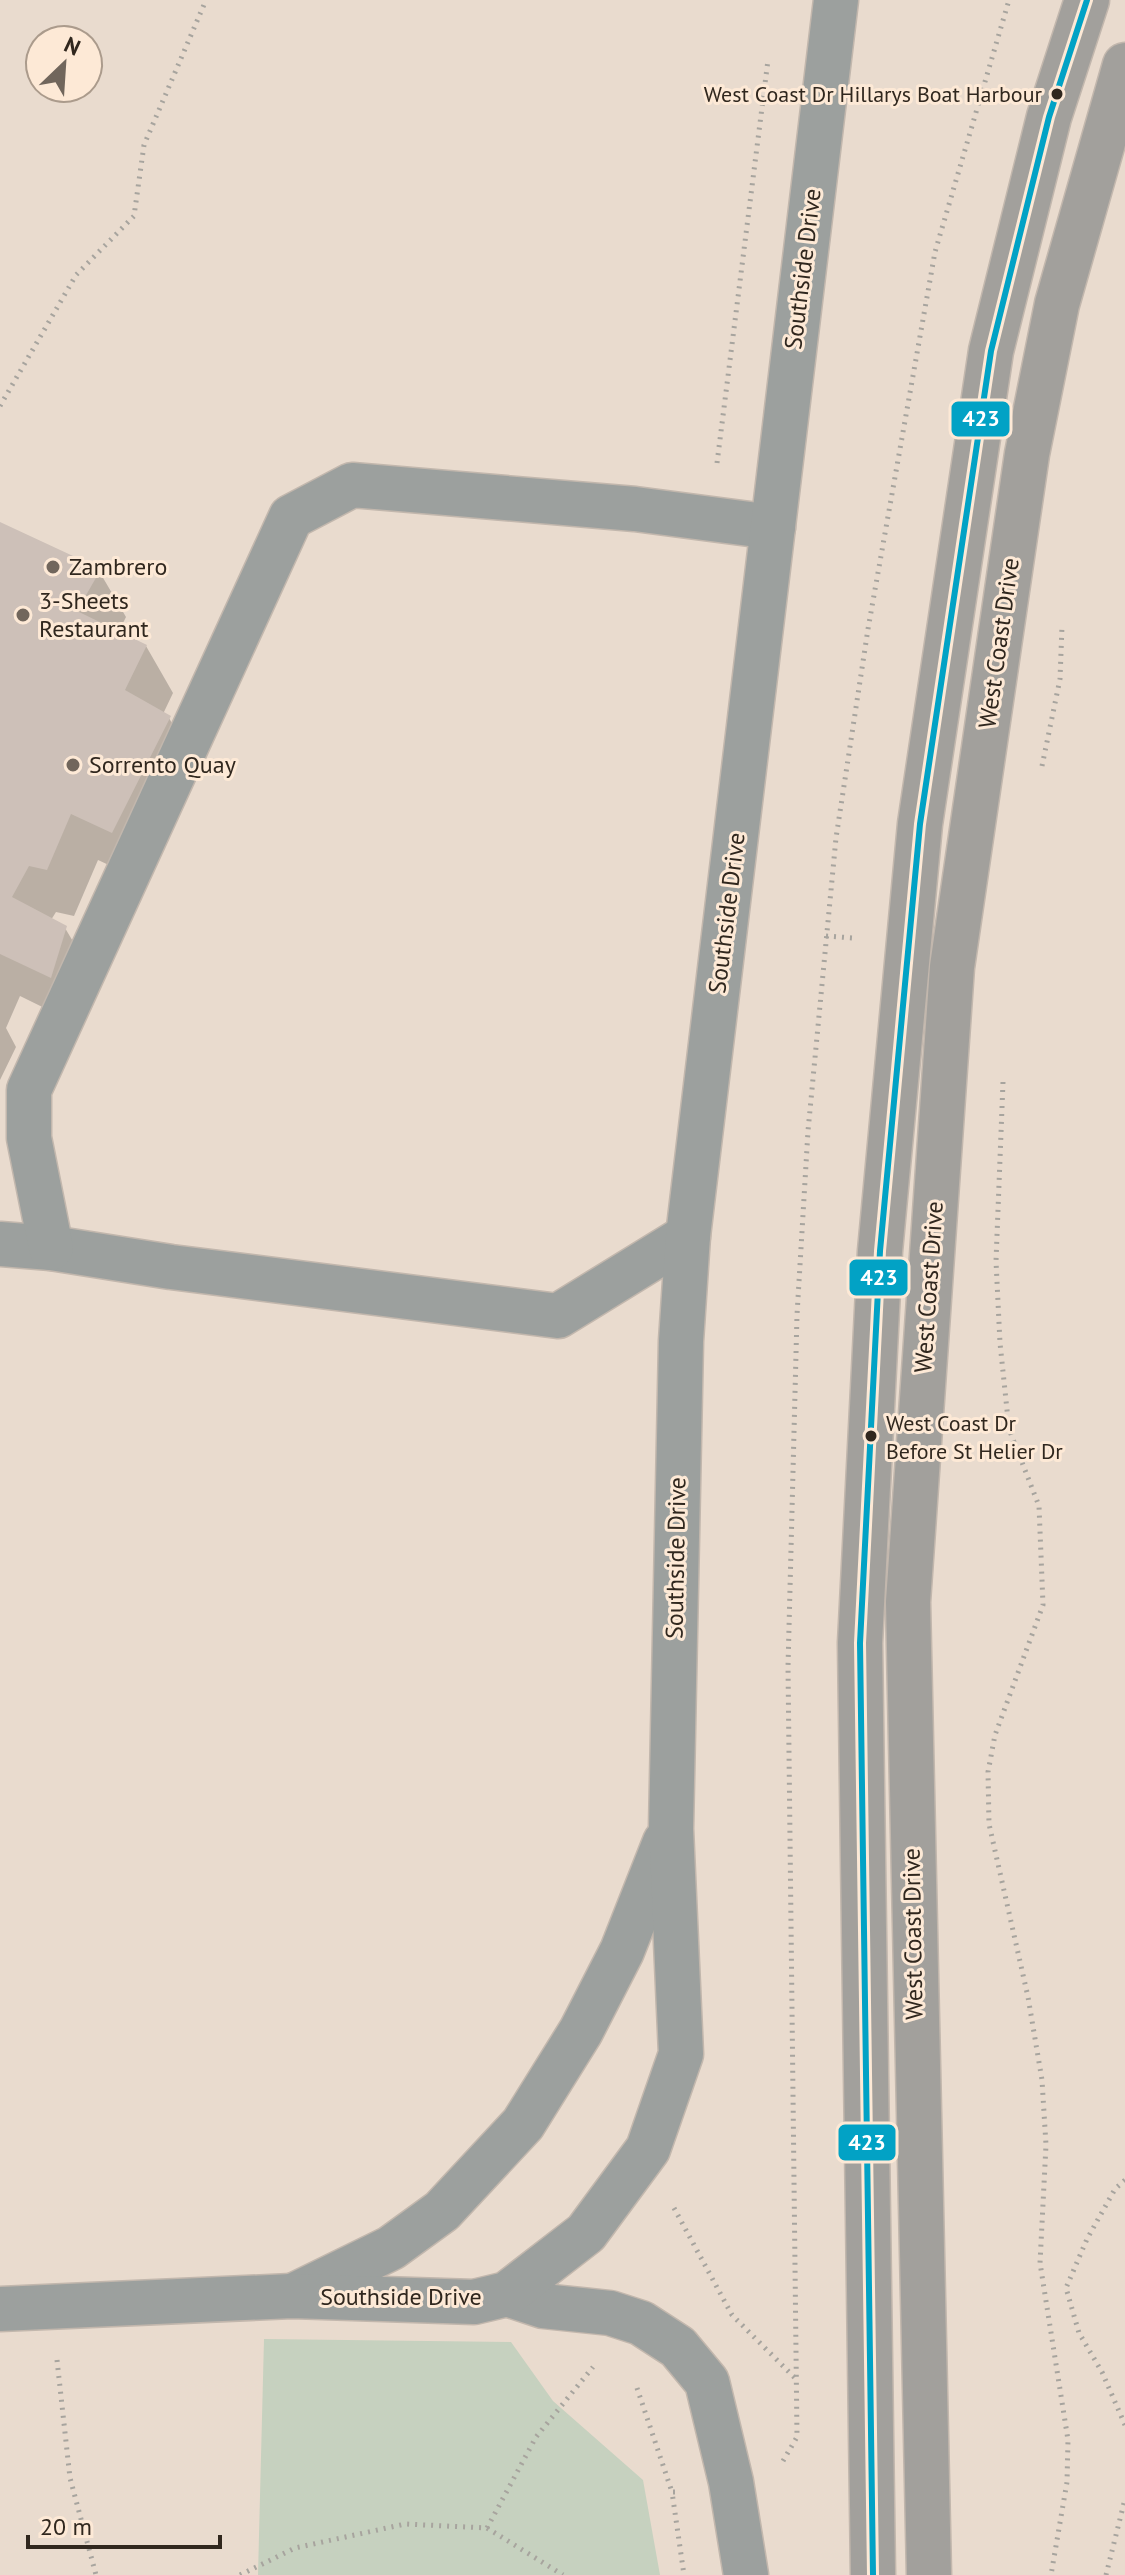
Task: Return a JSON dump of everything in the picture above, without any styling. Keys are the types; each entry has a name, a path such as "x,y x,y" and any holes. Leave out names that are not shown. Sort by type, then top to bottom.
{"main road":[{"name":"West Coast Drive","path":"873,2575 860,1643 880,1251 920,824 991,351 1049,117 1087,0"},
{"name":"West Coast Drive","path":"929,2575 908,1602 952,967 1027,454 1057,304 1125,65"}],"street":[{"name":"Southside Drive","path":"0,2309 292,2296 474,2302 507,2294 586,2233 648,2149 653,2136 681,2054 671,1829 681,1341 688,1236 836,0"},
{"path":"51,1248 29,1138 29,1090 291,517 352,485 635,509 773,527"},
{"path":"0,1244 51,1248 171,1267 558,1316 688,1236"},
{"name":"Southside Drive","path":"292,2296 391,2248 442,2211 523,2124 581,2031 622,1951 671,1829"},
{"path":"507,2294 543,2306 620,2316 641,2323 678,2347 707,2382 731,2482 746,2575"}],"path":[{"path":"0,406 76,275 134,216 144,145 206,0"},
{"path":"1041,769 1060,679 1063,616"},
{"path":"1002,1073 1005,1089 996,1261 1000,1343 1009,1429 1039,1506 1043,1605 995,1735 988,1772 989,1824 1028,1997 1042,2080 1046,2145 1040,2263 1068,2440 1067,2482 1051,2575"},
{"path":"1125,2180 1115,2189 1087,2239 1066,2288 1079,2333 1102,2372 1125,2425"},
{"path":"669,2198 732,2315 796,2378"},
{"path":"487,2528 536,2437 599,2358"},
{"path":"62,2393 70,2478 96,2575"},
{"path":"1106,2575 1125,2499"},
{"path":"240,2575 295,2548 405,2524 487,2528 563,2575"}],"green space":[{"path":"264,2339 511,2342 553,2401 643,2480 660,2575 258,2575"}],"building":[{"name":"Sorrento Quay","path":"0,522 101,569 77,611 147,645 125,690 171,716 112,833 71,814 47,870 29,866 12,897 67,926 51,978 0,954"}],"transit line":[{"name":"423","path":"873,2575 860,1643 880,1251 920,824 991,351 1049,117 1087,0"}],"place":[{"name":"West Coast Dr Hillarys Boat Harbour","path":"1057,94"},
{"name":"Zambrero","path":"53,567"},
{"name":"3-Sheets Restaurant","path":"23,615"},
{"name":"Sorrento Quay","path":"73,765"},
{"name":"West Coast Dr Before St Helier Dr","path":"871,1436"}]}
